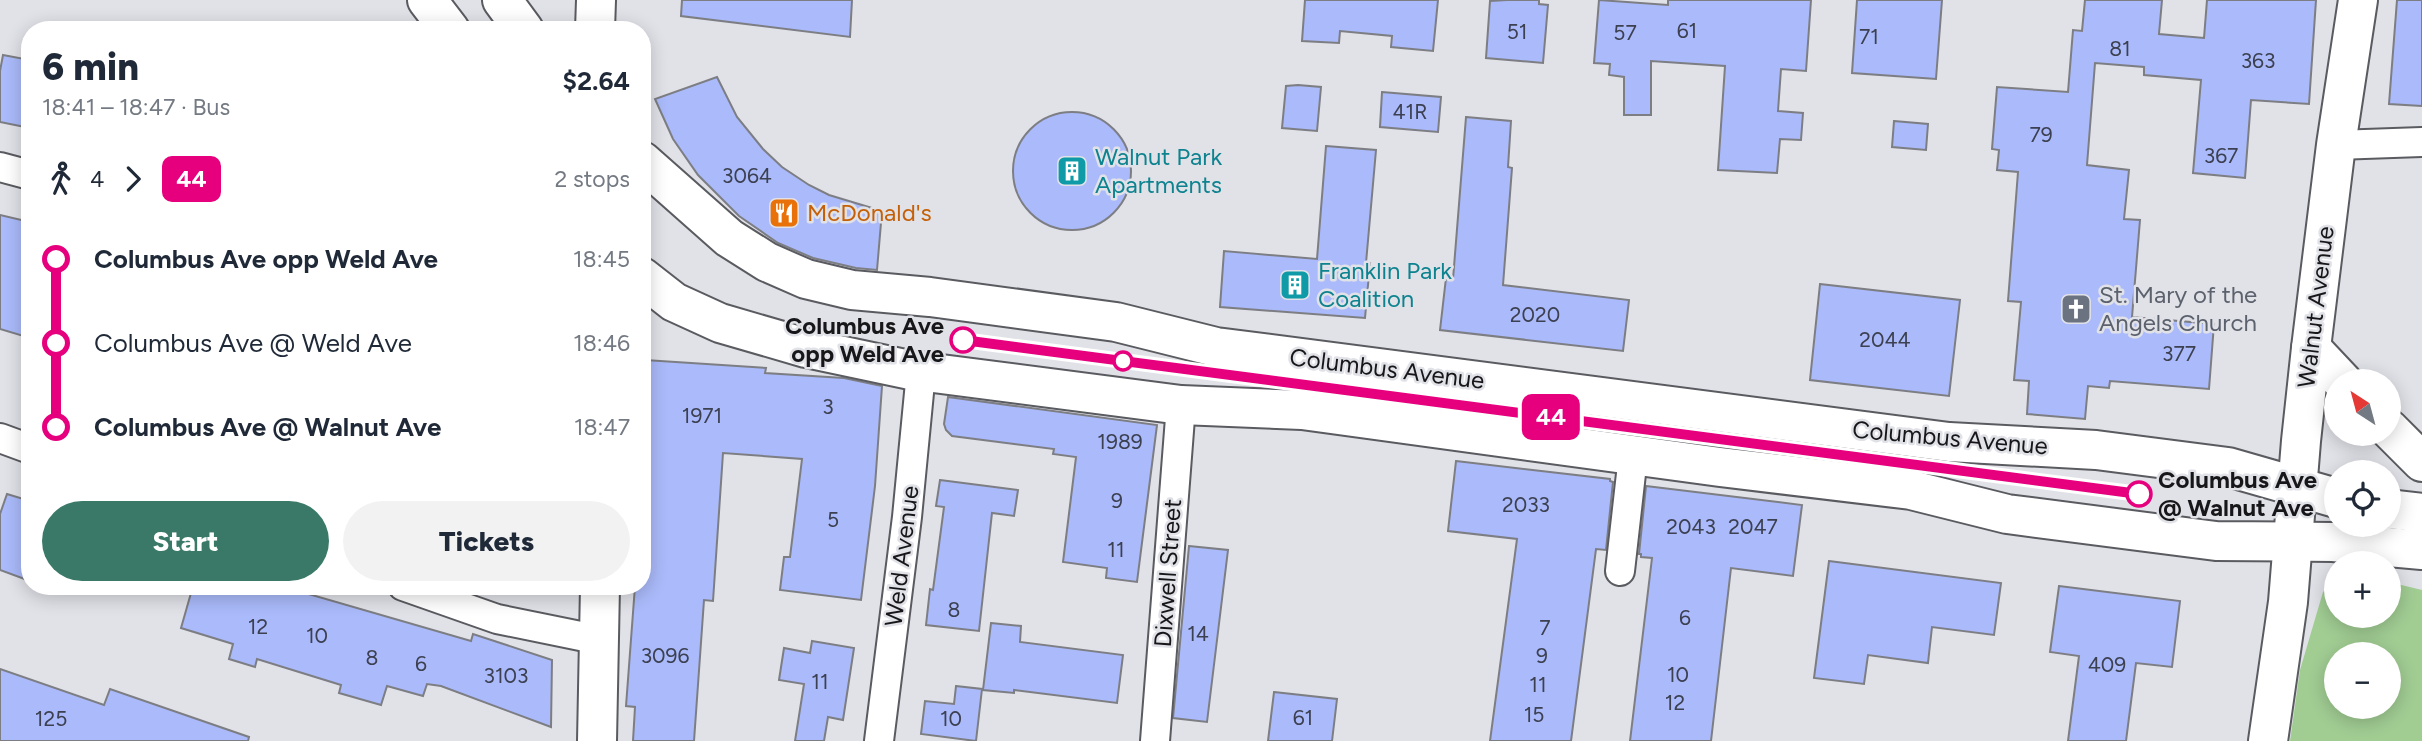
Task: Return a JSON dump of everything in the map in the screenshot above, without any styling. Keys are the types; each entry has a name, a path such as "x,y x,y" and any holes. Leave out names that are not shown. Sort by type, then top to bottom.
{"main road":[{"path":"427,0 443,21"},
{"path":"502,0 517,21"},
{"path":"596,0 596,21"},
{"name":"Walnut Avenue","path":"2268,741 2288,602 2311,348 2336,145 2358,0"},
{"name":"Columbus Avenue","path":"651,169 709,222 748,251 791,274 841,289 1116,322 1216,347 1922,439 2096,450 2220,466 2324,494"},
{"name":"Columbus Avenue","path":"651,285 685,307 734,328 828,354 921,372 1181,405 1301,410 1633,456 1912,490 2007,514 2203,540 2333,541 2422,551"},
{"path":"2311,348 2331,369"},
{"path":"2401,441 2422,462"},
{"path":"2401,510 2422,513"},
{"path":"597,741 600,595"}],"street":[{"path":"2336,145 2422,142"},
{"path":"0,167 21,173"},
{"name":"Weld Avenue","path":"879,741 908,517 921,372"},
{"name":"Dixwell Street","path":"1155,741 1181,405"},
{"path":"0,438 21,446"},
{"path":"1620,571 1633,456"},
{"path":"428,595 497,620 600,640"}],"green space":[{"path":"2401,585 2422,590 2422,741 2290,741 2300,670 2324,591 2324,628 2401,628"}],"building":[{"path":"682,0 852,0 850,37 681,16"},
{"path":"1305,0 1438,0 1433,51 1391,47 1392,36 1340,31 1339,43 1302,41"},
{"path":"1539,0 1539,4 1548,5 1543,63 1486,58 1490,1"},
{"path":"1599,0 1668,5 1668,0 1811,0 1806,71 1781,69 1778,111 1803,113 1801,140 1780,139 1777,173 1718,170 1725,66 1651,61 1651,115 1624,115 1624,77 1609,75 1610,64 1594,63"},
{"path":"1857,0 1942,0 1936,79 1852,73"},
{"path":"2085,0 2162,0 2159,34 2204,38 2207,0 2316,0 2309,104 2251,100 2245,178 2193,173 2201,80 2144,75 2144,67 2095,63 2087,165 2129,170 2124,219 2140,220 2132,317 2214,324 2209,389 2110,381 2109,388 2088,386 2085,419 2027,414 2029,381 2014,380 2021,302 2008,301 2018,172 1997,170 1999,150 1992,149 1997,87 2068,92 2073,30 2082,31"},
{"path":"2397,0 2422,0 2422,106 2389,104"},
{"path":"3,55 21,58 21,126 0,122 0,71"},
{"path":"717,77 737,117 782,167 829,195 882,211 877,270 813,258 778,243 739,216 698,175 673,139 655,99"},
{"path":"1286,86 1321,87 1317,131 1282,128"},
{"path":"1382,92 1441,97 1438,132 1380,127"},
{"name":"Walnut Park Apartments","path":"1072,112 1095,116 1114,129 1127,148 1131,171 1127,194 1114,213 1095,226 1072,230 1049,226 1030,213 1017,194 1013,171 1017,148 1030,129 1049,116"},
{"path":"1466,117 1511,121 1508,167 1512,168 1503,285 1629,300 1623,351 1440,330 1446,278 1453,279"},
{"path":"1894,121 1928,124 1926,150 1892,147"},
{"path":"1326,146 1376,150 1366,263 1370,263 1365,318 1220,307 1224,251 1317,259"},
{"path":"0,215 21,220 21,335 0,329"},
{"path":"1820,284 1960,300 1949,396 1810,380"},
{"path":"651,360 766,368 765,373 844,378 882,386 875,486 861,600 780,590 784,557 790,557 802,459 723,453 713,601 704,600 694,741 633,741 635,707 626,706 634,595 651,595"},
{"path":"948,397 1157,425 1137,582 1106,578 1107,568 1063,562 1076,457 1053,454 1054,449 952,436 944,424"},
{"path":"1456,461 1610,479 1613,482 1606,550 1596,549 1571,741 1490,741 1517,539 1448,531"},
{"path":"940,480 1018,490 1014,516 992,513 979,631 926,625 944,507 936,506"},
{"path":"1646,486 1802,505 1793,576 1731,568 1711,741 1630,741 1652,558 1641,557 1639,554"},
{"path":"7,494 21,498 21,578 0,570 0,514"},
{"path":"1189,546 1228,550 1207,722 1173,718"},
{"path":"1829,561 2001,583 1994,635 1932,627 1928,663 1868,655 1864,684 1814,678"},
{"path":"2059,586 2180,601 2172,667 2136,663 2126,741 2068,741 2079,656 2050,652"},
{"path":"190,595 312,595 471,641 473,634 552,660 551,727 441,686 427,684 423,696 387,686 381,705 339,693 341,685 257,659 255,667 229,659 233,644 181,628"},
{"path":"991,623 1021,626 1020,642 1123,655 1117,703 1014,690 1014,693 983,690"},
{"path":"812,641 854,648 843,720 828,717 824,741 795,741 804,684 779,680 784,648 810,653"},
{"path":"0,669 104,705 110,689 249,737 248,741 0,741"},
{"path":"956,686 982,689 976,741 921,734 925,701 954,704"},
{"path":"1274,692 1337,699 1332,741 1268,741"}],"bus line":[{"name":"44","path":"963,340 2139,494"}],"place":[{"name":"Walnut Park Apartments","path":"1072,171"},
{"name":"McDonald's","path":"784,213"},
{"name":"Franklin Park Coalition","path":"1295,285"},
{"name":"St. Mary of the Angels Church","path":"2076,309"},
{"name":"Columbus Ave opp Weld Ave","path":"963,340"},
{"name":"Columbus Ave @ Walnut Ave","path":"2139,494"}]}
